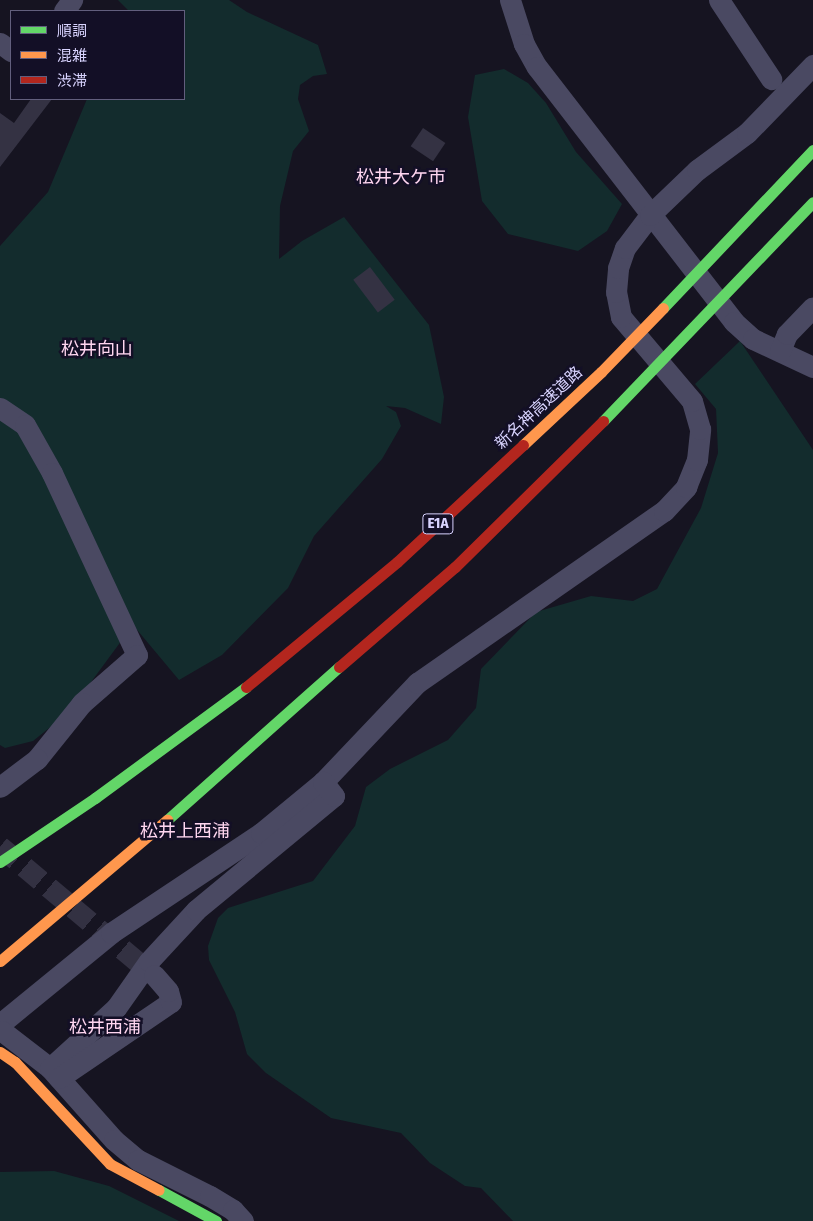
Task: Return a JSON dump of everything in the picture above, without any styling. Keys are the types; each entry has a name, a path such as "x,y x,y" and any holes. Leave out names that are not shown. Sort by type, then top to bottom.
{"main road":[{"name":"新名神高速道路","path":"0,862 95,798 269,670 397,562 602,372 813,150"},
{"name":"E1A","path":"0,961 238,759 328,676 455,567 626,398 813,202"},
{"path":"1,1036 15,1062 110,1164 216,1221"}],"street":[{"path":"510,0 524,44 538,67 734,322 753,339 813,367"},
{"path":"719,0 771,79"},
{"path":"243,1221 233,1210 210,1196 138,1160 114,1140 54,1073 1,1036 111,933 261,833 323,782 417,683 664,511 686,487 697,460 700,429 692,401 621,317 616,292 625,248 650,215 697,170 747,133 813,65"},
{"path":"780,351 787,334 813,307"},
{"path":"0,408 25,425 52,473 137,655 82,703 37,759 0,787"},
{"path":"54,1073 116,1008 149,960 196,910 334,796 323,782"},
{"path":"54,1073 171,1002 168,991 154,975"}],"green space":[{"path":"118,0 229,0 247,12 318,45 327,74 313,76 300,85 298,99 309,131 293,151 280,206 279,259 302,241 344,217 429,325 444,397 441,424 405,408 386,406 396,412 401,426 382,459 314,536 288,588 222,655 179,680 133,625 69,712 33,741 5,748 0,745 0,246 48,192 87,100 185,100 185,10 128,10"},
{"path":"504,69 528,83 546,103 576,152 622,204 607,231 578,251 508,234 482,201 468,117 475,75"},
{"path":"740,341 813,450 813,1221 513,1221 481,1188 465,1186 430,1163 401,1133 331,1118 266,1073 247,1054 235,1012 209,960 208,946 218,918 228,908 313,881 355,826 366,787 390,769 448,740 476,708 481,669 536,612 591,596 633,601 657,589 701,508 718,453 716,409 695,384"},
{"path":"54,1171 109,1186 179,1221 0,1221 0,1172"}],"building":[{"path":"30,100 51,100 0,167 0,113 14,123"},
{"path":"423,128 445,143 433,161 411,146"},
{"path":"370,267 395,300 378,312 353,280"}],"tunnel":[{"path":"0,846 154,975"}],"traffic: fast":[{"path":"663,308 813,150"},
{"path":"603,421 813,202"},
{"path":"167,820 339,667"},
{"path":"0,862 95,798 246,687"},
{"path":"159,1190 216,1221"}],"traffic: slow":[{"path":"523,445 601,372 663,308"},
{"path":"0,961 167,820"},
{"path":"0,1052 15,1062 110,1164 159,1190"}],"traffic: jam":[{"path":"339,667 455,567 603,421"},
{"path":"246,687 397,562 523,445"}],"district":[{"name":"松井大ケ市","path":"401,177"},
{"name":"松井向山","path":"97,349"},
{"name":"松井上西浦","path":"185,831"},
{"name":"松井西浦","path":"105,1027"}]}
